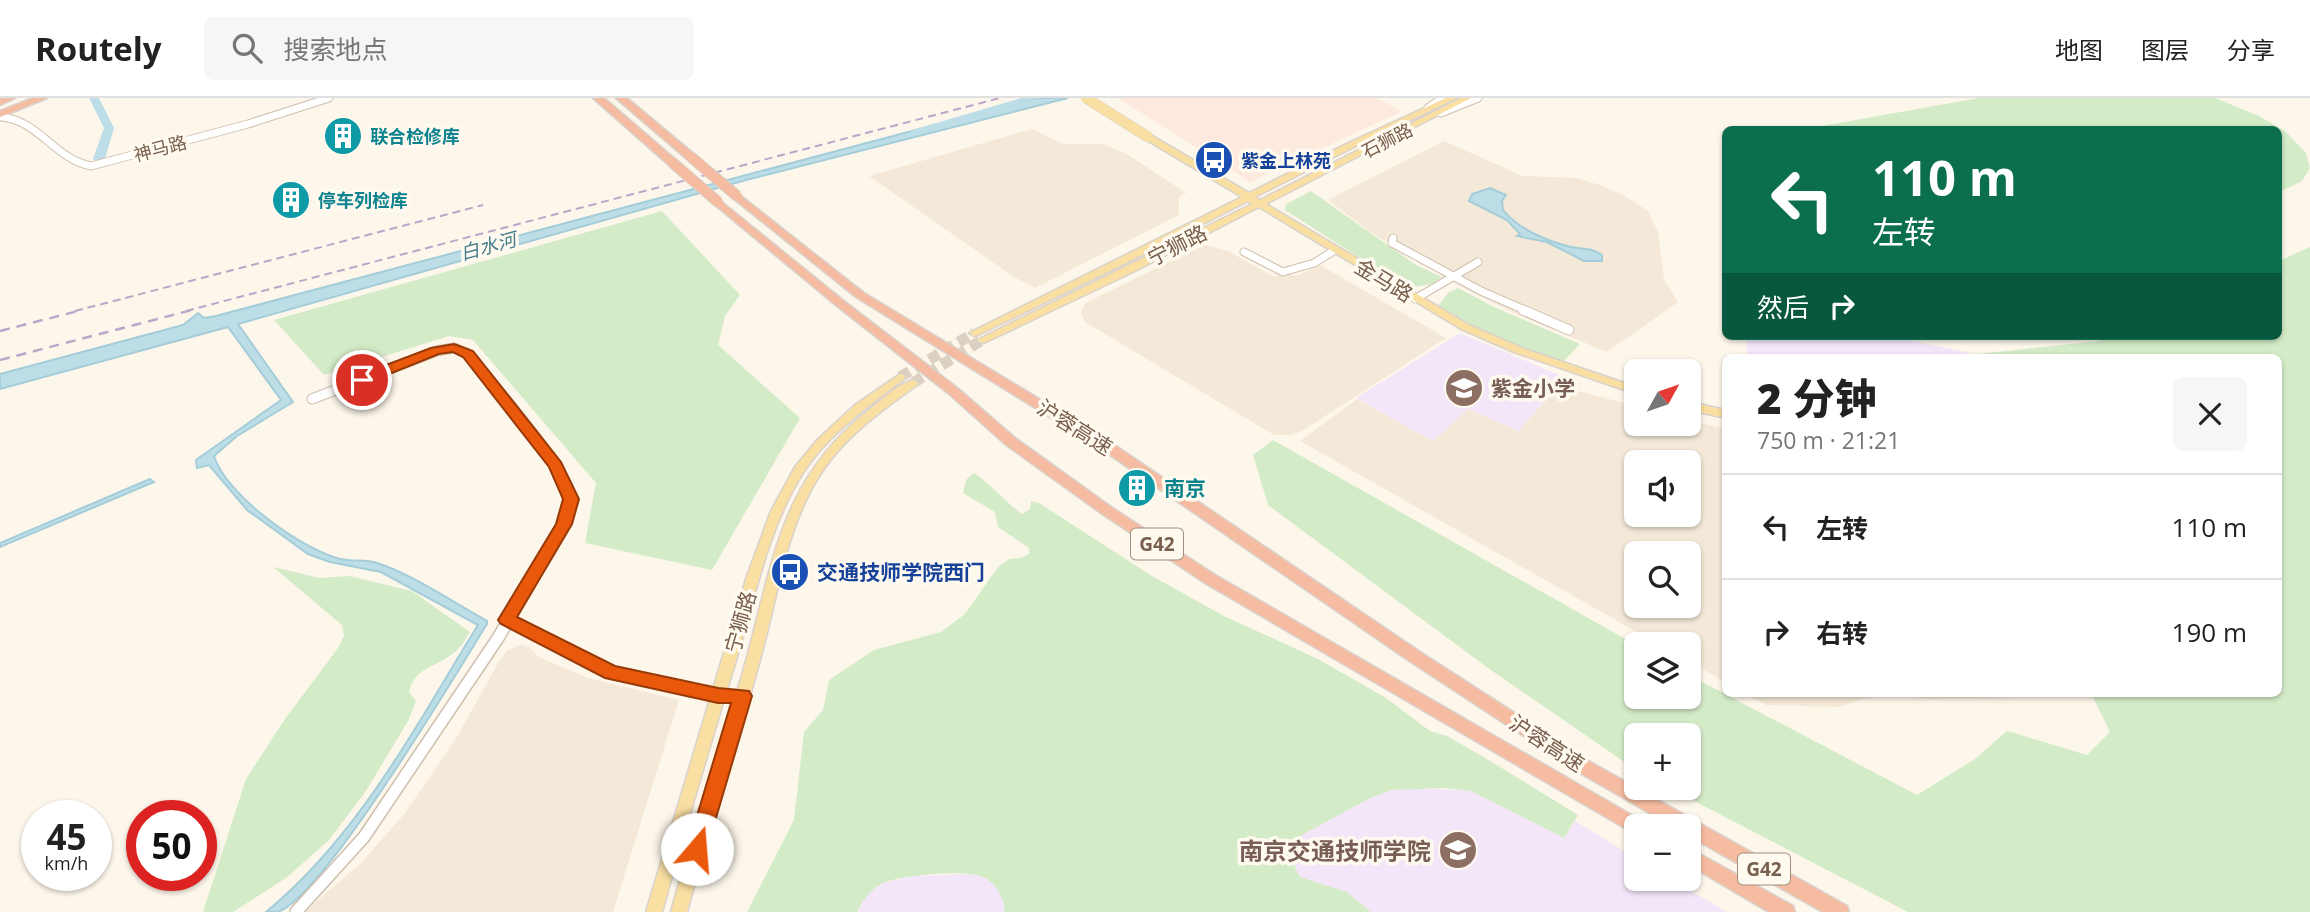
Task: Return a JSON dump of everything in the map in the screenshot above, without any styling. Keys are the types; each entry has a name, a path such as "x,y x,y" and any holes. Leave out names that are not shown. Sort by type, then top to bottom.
{"highway":[{"path":"0,102 8,98"},
{"path":"1,113 24,98"},
{"path":"1,113 41,98"},
{"name":"沪蓉高速","path":"598,98 841,304 925,368 1010,441 1106,510 1210,579 1624,819"},
{"name":"沪蓉高速","path":"621,98 860,295 1112,450 1414,656 1574,761 1667,814"},
{"name":"沪蓉高速","path":"1701,833 1840,912"},
{"name":"G42","path":"1701,863 1786,912"}],"main road":[{"name":"金马路","path":"1086,98 1465,327 1518,350 1624,387"},
{"name":"石狮路","path":"1254,201 1428,108 1453,98"},
{"name":"石狮路","path":"1254,201 1441,114 1467,98"},
{"name":"宁狮路","path":"978,336 1254,201"},
{"name":"宁狮路","path":"654,912 752,581 784,495 801,467 855,410 906,380 844,438 814,474 799,500 679,912"},
{"path":"1701,409 1722,413"}],"street":[{"name":"神马路","path":"1,113 24,121 75,163 91,166 248,124 329,98"},
{"name":"石狮路","path":"1428,108 1442,98"},
{"name":"石狮路","path":"1441,114 1478,98"},
{"path":"1393,238 1392,243 1452,277 1569,330"},
{"path":"1244,252 1283,272 1314,263 1335,250"},
{"path":"1415,299 1478,262"},
{"path":"296,912 364,837 484,660 564,524 571,499 556,465 468,354 454,348 436,351 312,399"},
{"path":"507,620 611,673 718,695 743,696"}],"shaded area":[{"path":"1118,98 1376,98 1402,111 1250,182"},
{"path":"1032,129 1063,144 1103,144 1127,154 1186,193 1179,197 1179,215 1035,288 1014,277 869,176"},
{"path":"1444,141 1523,176 1576,178 1600,185 1623,195 1648,211 1658,232 1664,279 1678,302 1607,352 1518,315 1463,288 1369,231 1328,200"},
{"path":"1204,245 1228,251 1273,276 1299,275 1320,265 1446,338 1302,431 1290,435 1274,435 1085,322 1081,313 1085,303"},
{"name":"紫金小学","path":"1460,333 1564,377 1519,431 1468,409 1433,441 1356,398"},
{"path":"1747,340 1909,340 1970,354 1747,354"},
{"path":"1558,386 1624,403 1624,436 1701,436 1701,423 1722,428 1722,680 1701,668 1701,632 1637,632 1300,441 1357,399 1433,441 1468,409 1519,431"},
{"path":"520,645 529,647 539,657 588,678 679,700 613,912 304,912 360,864 406,812 458,735 497,665 507,651"},
{"path":"1751,697 1869,697 1839,707 1766,705"},
{"path":"1914,697 2018,697 1927,699"},
{"name":"南京交通技师学院","path":"1418,788 1471,791 1564,838 1575,821 1624,851 1624,891 1691,891 1727,912 1371,912 1347,892 1300,877 1291,858 1294,843 1302,835 1370,798 1392,790"},
{"path":"913,876 982,876 992,883 1001,893 1005,912 857,912 867,894 883,883"}],"green space":[{"path":"1979,98 2215,98 2276,126 1822,126"},
{"path":"2282,129 2306,153 2310,168 2302,181 2282,191"},
{"path":"1311,191 1416,265 1442,277 1433,284 1407,288 1285,210 1286,204"},
{"path":"662,211 740,295 725,316 718,345 800,418 712,570 585,543 596,483 473,340 449,336 324,375 274,320"},
{"path":"2310,247 2310,912 1908,912 1692,800 1701,800 1701,723 1624,723 1624,762 1488,668 1268,505 1253,455 1273,440 1624,638 1624,709 1701,709 1701,681 1722,692 1722,697 1731,697 1917,795 1975,759 2007,731 2087,755 2110,732 2093,697 2282,697 2282,354 1978,354 2101,340 2282,340 2282,260"},
{"path":"1458,288 1494,307 1580,344 1562,363 1517,348 1437,307 1448,293"},
{"path":"974,473 1022,514 1030,509 1031,501 1039,503 1152,576 1224,616 1318,659 1386,698 1430,731 1447,736 1578,815 1564,838 1471,791 1444,788 1392,790 1370,798 1302,835 1292,855 1300,877 1347,892 1371,912 1005,912 999,892 988,880 975,875 948,873 902,878 881,884 867,896 857,912 747,912 794,820 804,732 823,710 829,680 874,650 941,632 965,614 998,567 1009,559 1029,554 1029,548 998,527 995,512 963,493 966,480"},
{"path":"273,567 320,578 349,576 412,591 470,632 450,656 416,677 409,692 416,701 408,721 366,791 329,840 286,878 233,912 203,912 210,891 217,891 217,869 246,779 285,719 338,648 344,636 342,625"}],"water":[{"path":"1036,98 1068,98 746,180 238,324 293,402 237,436 214,456 233,487 267,518 306,544 340,559 373,562 390,568 487,621 419,733 355,829 297,898 277,912 266,912 330,849 358,814 384,778 478,625 381,572 330,562 308,554 247,510 209,465 197,468 196,460 281,400 228,327 0,389 0,374 183,325 198,313 204,318 216,316"},
{"path":"1490,188 1506,195 1502,201 1503,210 1525,229 1562,245 1595,251 1602,255 1602,261 1584,261 1547,242 1517,236 1520,234 1507,220 1469,201 1472,194"},
{"path":"150,479 154,482 0,547 0,543"}],"waterway":[{"path":"94,98 109,128 99,159"},
{"name":"白水河","path":"914,131 1033,98"}],"tunnel":[{"path":"900,377 974,333"},
{"path":"913,383 982,340"}],"railway":[{"path":"186,311 1000,98"},
{"path":"75,311 483,205"},
{"path":"0,331 82,310"},
{"path":"0,360 192,310"}],"place":[{"name":"联合检修库","path":"343,136"},
{"name":"紫金上林苑","path":"1214,160"},
{"name":"停车列检库","path":"291,200"},
{"name":"紫金小学","path":"1464,388"},
{"name":"南京","path":"1137,488"},
{"name":"交通技师学院西门","path":"790,572"},
{"name":"南京交通技师学院","path":"1458,850"}],"route":[{"path":"362,380 436,351 454,348 468,354 556,465 571,499 564,524 507,620 611,673 718,695 743,696 697,849"}]}
